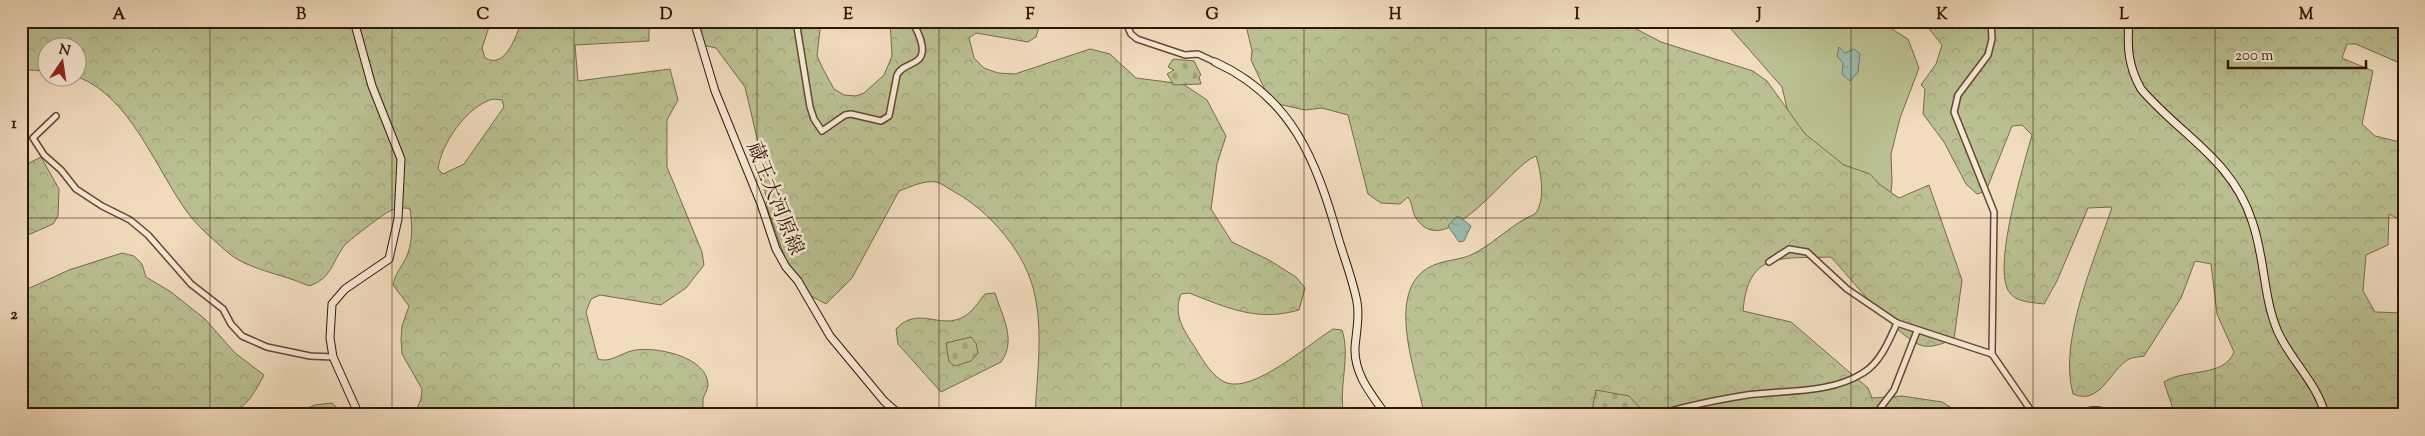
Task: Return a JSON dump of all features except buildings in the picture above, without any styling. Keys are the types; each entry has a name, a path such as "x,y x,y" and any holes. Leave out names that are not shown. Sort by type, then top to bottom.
{"street":[{"path":"354,21 360,49 380,110 401,158 398,219 389,259 345,289 334,300 330,338 333,357 358,415"},
{"name":"蔵王大河原線","path":"694,21 716,91 761,204 776,249 798,281 830,336 884,401 900,415"},
{"path":"796,21 810,107 814,119 822,131 845,115 851,114 881,121 888,116 900,69 919,59 922,54 920,39 912,21"},
{"path":"1125,21 1131,34 1137,39 1185,55 1198,54 1238,72 1264,93 1290,121 1311,157 1324,188 1357,302 1355,350 1358,372 1386,415"},
{"path":"1991,21 1992,39 1988,55 1958,95 1954,112 1994,212 1992,354 2034,415"},
{"path":"2129,21 2129,60 2132,74 2140,89 2215,158 2237,187 2246,204 2257,237 2272,316 2278,332 2318,396 2325,415"},
{"path":"56,116 33,138 44,155 61,170 76,189 102,206 130,220 148,234 191,284 222,309 231,324 242,336 267,347 310,356 333,357"},
{"path":"1769,262 1789,249 1807,252 1847,289 1897,324 1992,354"},
{"path":"1657,415 1700,404 1746,396 1823,387 1854,378 1864,373 1880,357 1897,324"},
{"path":"1875,415 1894,390 1917,331"},
{"path":"2080,415 2090,409 2116,415"}],"green space":[{"path":"21,21 491,21 482,48 485,58 492,60 499,59 509,49 522,21 649,21 649,41 575,45 578,81 670,69 678,100 667,120 667,167 702,252 704,265 686,288 661,305 600,295 591,299 586,312 598,359 607,360 631,351 665,351 689,360 699,367 706,375 708,385 703,399 703,415 414,415 421,399 422,389 402,354 401,339 402,326 409,306 393,285 410,248 412,231 410,209 399,208 384,214 344,246 327,275 317,283 309,286 254,267 226,251 192,218 176,196 128,117 97,87 88,82 88,38 38,38 38,70 29,70 21,75","holes":["493,99 502,100 504,107 464,164 443,174 438,169 444,148 465,118 474,109"]},
{"path":"693,21 821,21 817,56 834,89 844,95 856,96 864,93 884,75 892,56 890,21 1041,21 1036,37 1028,42 976,33 969,38 974,58 984,68 998,73 1015,74 1090,49 1110,54 1136,78 1183,84 1207,100 1226,136 1217,164 1211,209 1232,242 1269,260 1296,277 1305,288 1299,310 1270,315 1243,312 1189,293 1181,294 1178,308 1180,321 1190,340 1212,372 1227,383 1239,384 1267,374 1333,329 1342,330 1345,351 1342,394 1344,415 1035,415 1039,325 1031,280 1015,250 993,222 967,200 936,182 922,183 899,191 852,278 826,304 800,290 788,267 767,207 760,151 745,87 716,48 698,44"},
{"path":"1245,21 1514,21 1535,26 1564,21 1621,21 1661,42 1753,71 1767,81 1805,134 1844,165 1870,174 1879,184 1899,198 1929,185 1962,280 1954,339 1932,346 1918,344 1896,328 1831,257 1783,259 1770,262 1760,268 1752,277 1746,291 1743,311 1791,322 1868,388 1872,398 1902,396 1942,402 1963,415 1424,415 1407,337 1406,316 1408,296 1415,280 1428,268 1446,261 1470,256 1519,222 1535,214 1541,194 1540,170 1536,156 1525,163 1478,208 1460,221 1444,229 1429,229 1416,218 1408,197 1400,204 1381,203 1368,194 1348,115 1322,108 1305,110 1278,104 1266,92 1251,60 1252,51"},
{"path":"1724,21 1879,21 1908,39 1919,68 1900,118 1891,154 1892,183 1889,210 1801,168 1782,87"},
{"path":"1923,21 2404,21 2404,65 2356,44 2347,44 2342,58 2373,71 2362,124 2375,136 2404,143 2404,222 2389,214 2388,245 2366,255 2363,291 2375,312 2404,313 2404,415 2187,415 2173,409 2164,382 2182,375 2203,372 2222,366 2234,352 2217,314 2211,264 2195,261 2181,298 2144,356 2129,359 2122,364 2098,391 2082,396 2073,394 2070,373 2070,350 2074,325 2088,275 2112,207 2088,208 2057,281 2044,304 2023,301 2013,297 2007,288 2004,274 2007,235 2032,135 2022,125 2012,126 1986,191 1977,194 1966,184 1944,142 1923,114 1925,89 1921,85 1936,64 1942,45"},
{"path":"1173,59 1194,61 1201,75 1199,77 1201,84 1174,85 1167,74 1174,70 1168,67"},
{"path":"41,157 59,189 58,216 53,224 21,238 21,167"},
{"path":"122,253 134,256 142,264 146,277 171,292 205,319 235,353 264,375 256,390 243,406 229,410 192,409 188,415 21,415 21,292 69,270"},
{"path":"995,293 1007,328 1008,345 1006,354 1001,362 941,392 898,344 896,329 904,322 913,319 946,321 963,317 975,307 985,294"},
{"path":"971,337 976,343 978,353 971,361 955,366 949,362 946,343"},
{"path":"1596,390 1629,396 1647,415 1591,415"},
{"path":"332,403 345,415 291,415 315,405"}],"water":[{"path":"1839,47 1845,53 1854,49 1860,54 1858,72 1850,81 1842,74 1843,63 1837,56"},
{"path":"1456,217 1460,217 1471,226 1464,241 1459,242 1448,226"}]}
